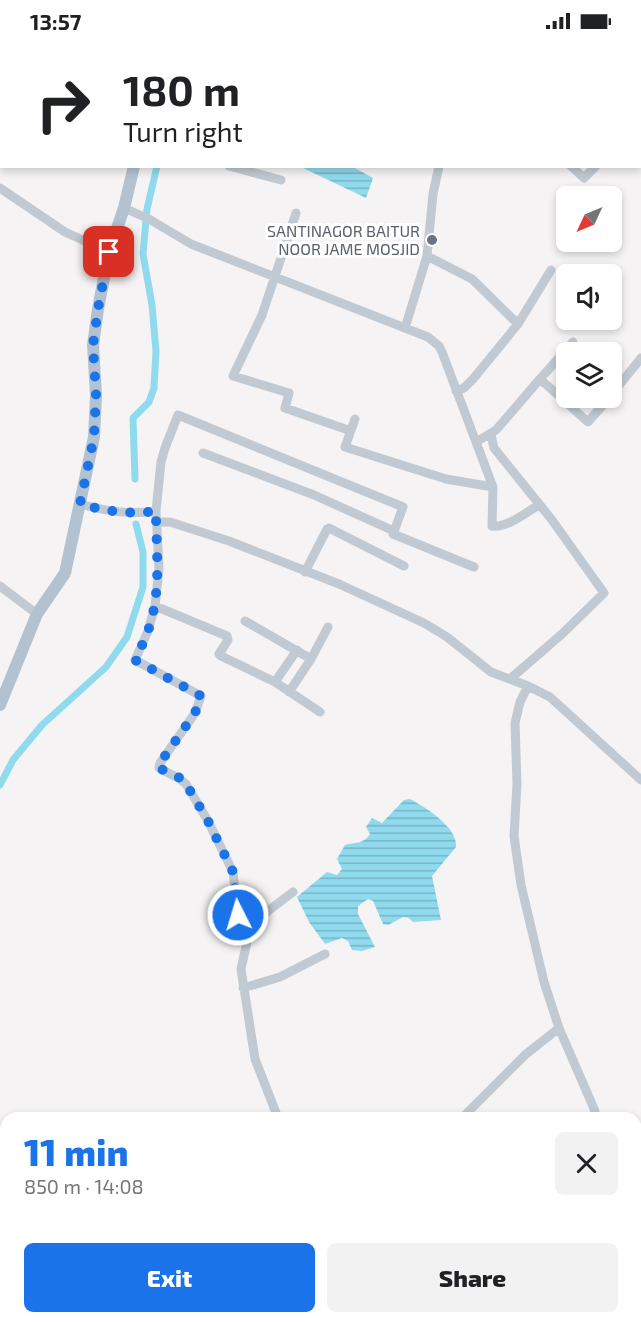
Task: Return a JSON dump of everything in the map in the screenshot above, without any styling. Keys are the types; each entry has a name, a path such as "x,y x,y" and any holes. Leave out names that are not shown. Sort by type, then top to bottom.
{"main road":[{"path":"0,705 37,614 65,573 94,437 96,395 93,345 98,309 109,252 124,208 134,168"}],"street":[{"path":"236,168 281,180"},
{"path":"405,328 427,256 433,194 439,168"},
{"path":"573,168 584,178 594,168"},
{"path":"0,188 65,232 109,252"},
{"path":"124,208 149,219 191,244 428,337 439,346 492,487 492,526 498,527 512,521 539,505"},
{"path":"296,213 262,315 233,376 289,393 285,408 351,431"},
{"path":"427,256 472,279 518,324"},
{"path":"456,391 464,388 473,379 518,324 551,270"},
{"path":"622,382 641,358"},
{"path":"476,442 491,435 556,361"},
{"path":"540,379 556,393"},
{"path":"572,408 588,422 600,408"},
{"path":"276,1112 255,1059 243,988 242,969 247,942 238,915 233,872 208,821 186,784 180,778 159,768 160,763 195,713 201,696 135,660 148,631 155,606 159,569 156,511 163,455 178,415 403,507 393,534 474,567"},
{"path":"355,419 345,447 446,479 492,487"},
{"path":"491,435 494,448 604,593 510,680"},
{"path":"202,453 314,495 394,531"},
{"path":"80,504 114,513 139,514 156,511"},
{"path":"156,522 171,522 209,535 339,584 424,623 447,637 491,672 550,697 641,780"},
{"path":"305,572 329,528 404,566"},
{"path":"0,586 37,614"},
{"path":"155,606 227,636 228,640 220,655 275,682 320,712"},
{"path":"244,621 311,658"},
{"path":"289,692 328,627"},
{"path":"275,682 297,650"},
{"path":"528,686 519,702 515,723 517,783 514,836 520,885 544,982 559,1028 595,1112"},
{"path":"243,930 293,892"},
{"path":"243,988 280,977 325,954"},
{"path":"468,1112 525,1055 559,1028"}],"water":[{"path":"303,168 355,168 373,178 366,198"},
{"path":"410,799 446,825 455,840 456,847 432,876 441,920 413,922 403,917 388,925 383,924 373,901 368,899 358,906 358,914 375,947 362,951 352,950 348,941 342,938 325,944 309,922 297,897 327,872 337,875 342,869 337,859 345,845 365,840 368,837 370,834 366,827 372,818 382,823 404,800"}],"waterway":[{"path":"135,479 133,418 149,402 154,388 156,351 152,305 143,254 147,209 157,168"},
{"path":"0,785 13,760 42,725 106,667 127,637 143,587 143,552 136,524"}],"place":[{"name":"SANTINAGOR BAITUR NOOR JAME MOSJID","path":"432,240"}],"route":[{"path":"109,252 93,345 96,395 94,437 80,504 114,513 139,514 156,511 159,569 155,606 148,631 135,660 201,696 195,713 160,763 159,768 180,778 186,784 208,821 233,872 238,915"}]}
